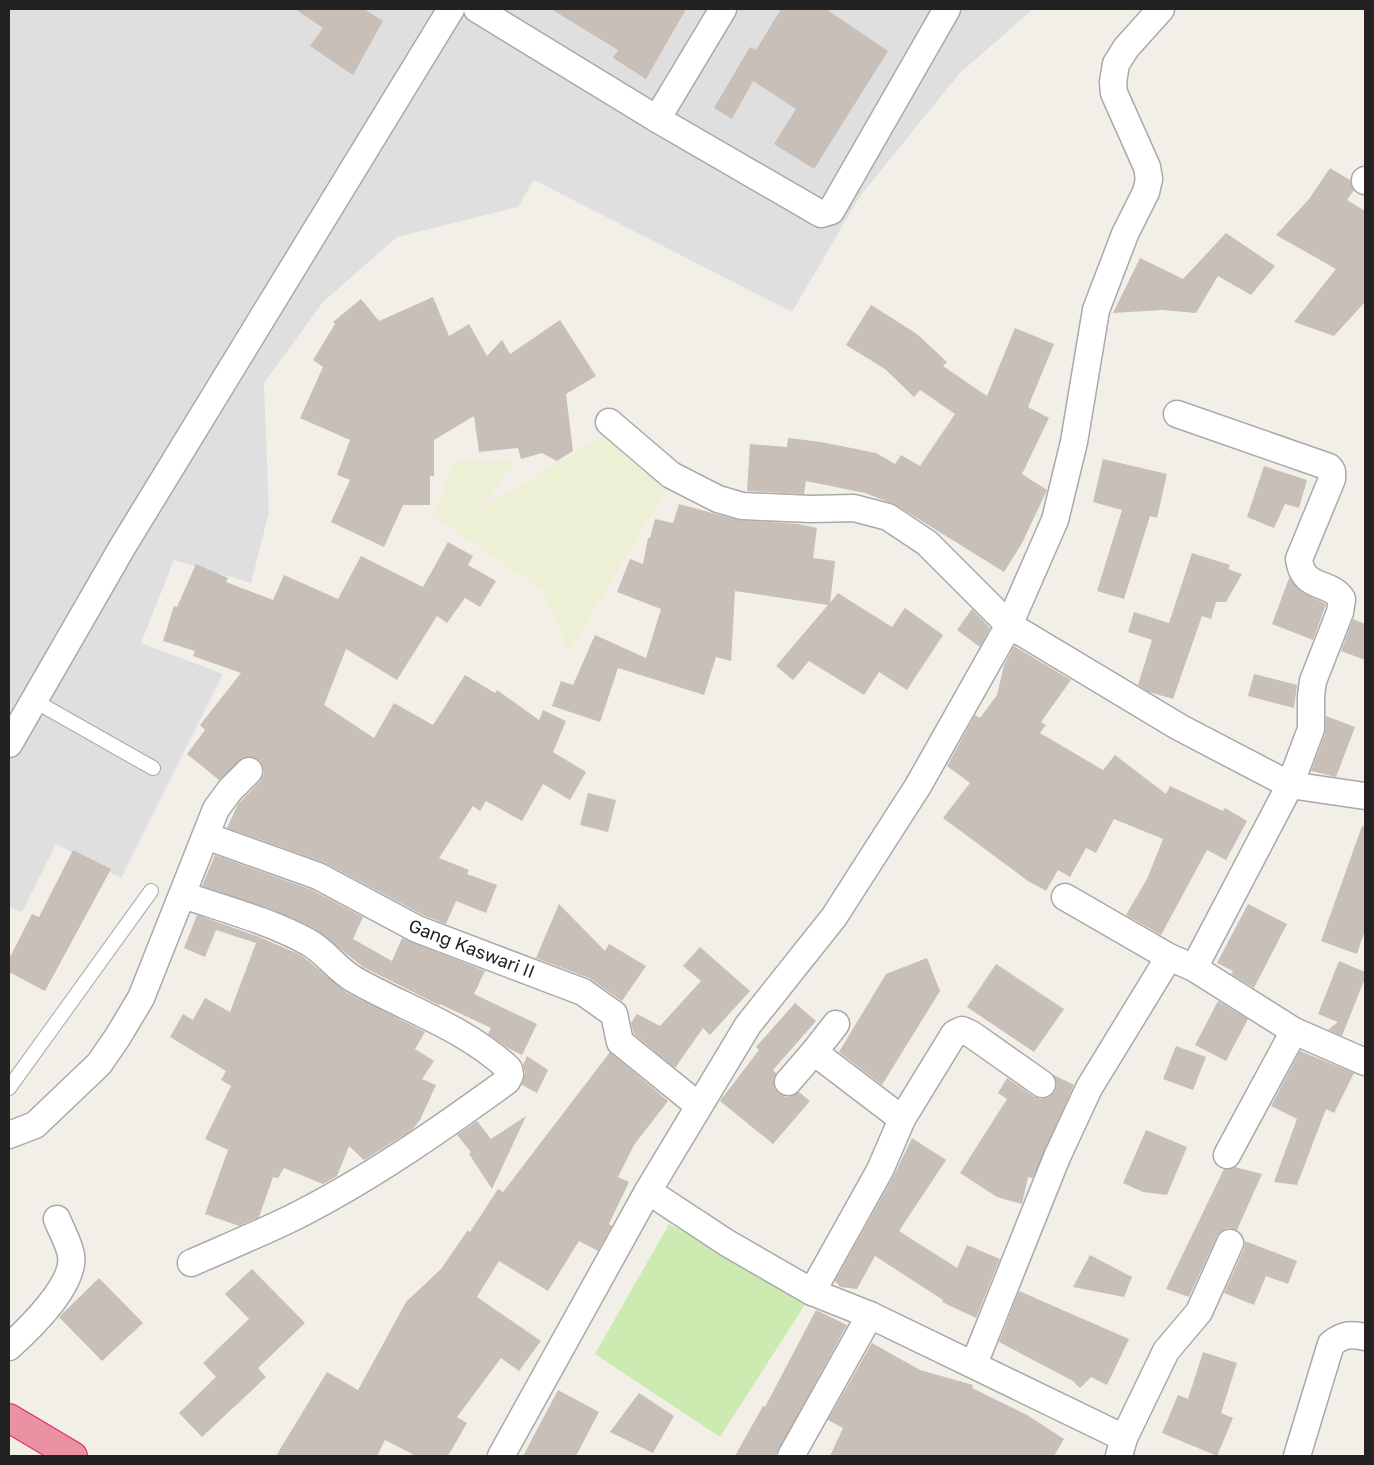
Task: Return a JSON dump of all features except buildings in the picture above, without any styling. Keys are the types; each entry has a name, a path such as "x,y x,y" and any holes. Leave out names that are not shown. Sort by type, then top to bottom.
{"highway":[{"path":"9,1418 73,1456"}],"street":[{"path":"9,744 123,546 451,9"},
{"path":"477,9 657,120 822,214 831,211 947,9"},
{"path":"657,120 723,9"},
{"path":"501,1456 648,1191 748,1025 839,908 918,786 1009,625 1055,520 1074,442 1096,310 1125,234 1146,192 1149,179 1147,167 1114,93 1116,64 1126,48 1161,9"},
{"path":"1177,414 1324,464 1332,471 1330,484 1299,559 1300,567 1308,580 1340,596 1342,603 1313,681 1311,728 1290,785 1194,968"},
{"path":"610,422 671,475 718,499 752,506 811,509 854,508 888,517 926,543 1009,625 1179,727 1290,785 1365,796"},
{"path":"9,1135 35,1124 99,1064 141,998 216,809 222,799 249,771"},
{"name":"Gang Kaswari II","path":"206,836 318,876 417,929 552,978 583,992 614,1014 620,1042 699,1106"},
{"path":"183,895 289,932 310,943 324,952 353,979 444,1024 488,1050 510,1069 507,1081 458,1117 392,1161 293,1218 191,1263"},
{"path":"1065,897 1169,957 1194,968 1294,1031 1365,1062"},
{"path":"974,1364 1057,1157 1089,1088 1169,957"},
{"path":"788,1082 836,1024"},
{"path":"812,1292 880,1170 902,1119 954,1034 962,1030 988,1044 1042,1084"},
{"path":"1227,1155 1294,1031"},
{"path":"814,1052 902,1119"},
{"path":"648,1191 727,1243 812,1292 870,1315 974,1364 1121,1447 1166,1351 1199,1312 1230,1243"},
{"path":"9,1347 28,1330 69,1276 71,1256 57,1218"},
{"path":"791,1456 870,1315"},
{"path":"1297,1456 1331,1344 1340,1337 1351,1334 1365,1337"}],"lane":[{"path":"33,700 153,768"},
{"path":"9,1088 151,891"}],"shaded area":[{"path":"9,9 1033,9 960,73 860,196 792,312 534,180 518,207 397,237 323,302 264,383 269,512 251,583 174,560 141,643 223,674 121,878 56,844 22,912 9,907"}],"green space":[{"path":"608,433 666,491 569,652 543,591 432,515 455,461 516,461 481,508"},
{"path":"669,1224 808,1300 720,1437 595,1354"}]}
